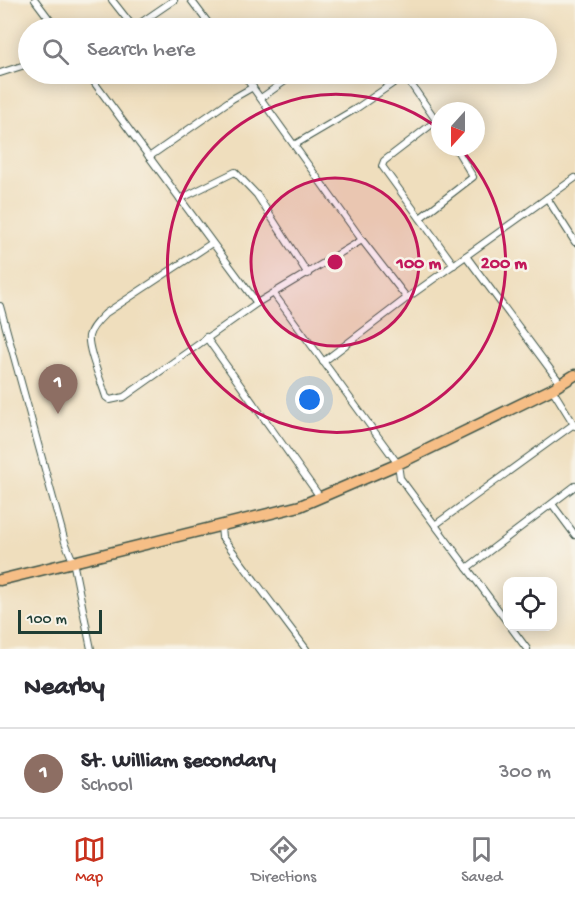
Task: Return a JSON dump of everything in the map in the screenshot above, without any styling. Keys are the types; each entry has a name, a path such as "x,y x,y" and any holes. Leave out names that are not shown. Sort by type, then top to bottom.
{"highway":[{"path":"0,580 300,506 398,464 557,387 575,375"}],"street":[{"path":"35,0 48,18"},
{"path":"112,0 126,18"},
{"path":"148,18 174,0"},
{"path":"191,0 204,18"},
{"path":"0,73 18,67"},
{"path":"95,84 257,303"},
{"path":"251,84 362,240 407,297"},
{"path":"261,98 281,84"},
{"path":"294,145 357,108 390,84"},
{"path":"411,84 431,114"},
{"path":"149,157 253,87"},
{"path":"431,129 384,161 382,166 454,265"},
{"path":"420,218 473,177 460,156"},
{"path":"180,199 235,172 257,195 308,274"},
{"path":"323,362 407,297 575,178"},
{"path":"547,198 575,242"},
{"path":"212,243 106,313 94,325 89,336 106,397 110,400 124,397 257,303 362,240"},
{"path":"435,525 574,425 557,387 466,256"},
{"path":"274,294 398,464 400,478 503,617"},
{"path":"0,306 65,542 73,561 91,649"},
{"path":"206,337 320,497"},
{"path":"467,568 575,486"},
{"path":"552,504 575,535"},
{"path":"220,526 222,537 306,649"},
{"path":"513,631 526,649"}],"place":[{"name":"St. William secondary","path":"58,414"}]}
